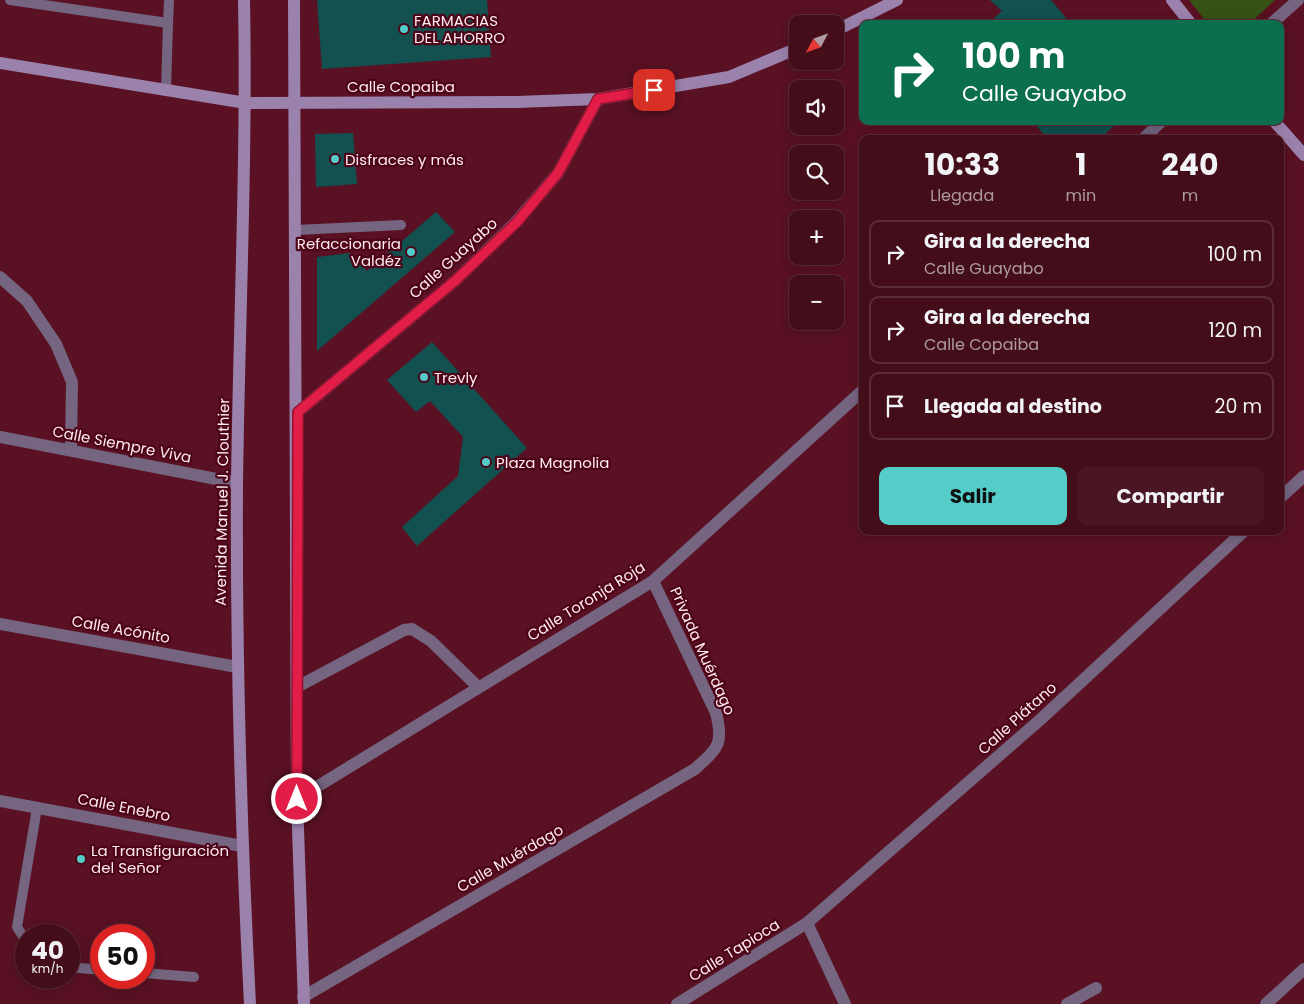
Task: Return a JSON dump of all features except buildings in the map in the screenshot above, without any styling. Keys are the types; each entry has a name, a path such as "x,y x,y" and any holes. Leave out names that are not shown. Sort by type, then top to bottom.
{"main road":[{"name":"Avenida Manuel J. Clouthier","path":"244,0 246,103 237,483 237,667 242,846 250,1004"},
{"path":"294,0 298,412 297,799 303,1000"},
{"path":"844,26 897,0"},
{"path":"1172,0 1188,20"},
{"name":"Calle Copaiba","path":"0,63 246,103 598,99 729,77 789,52"},
{"path":"1278,125 1304,155"}],"street":[{"path":"1276,20 1298,0"},
{"name":"Calle Guayabo","path":"298,412 456,280 517,222 558,173 598,99"},
{"path":"1147,135 1158,125"},
{"path":"0,278 27,301 56,344 72,382 72,450"},
{"name":"Calle Toronja Roja","path":"297,799 653,581 859,394"},
{"name":"Calle Siempre Viva","path":"0,437 237,483"},
{"path":"1284,494 1304,476"},
{"name":"Calle Plátano","path":"807,923 1041,719 1240,535"},
{"name":"Privada Muérdago","path":"653,581 716,713 721,735"},
{"name":"Calle Acónito","path":"0,624 237,667"},
{"path":"297,687 404,630 412,629 431,641 478,688"},
{"name":"Calle Muérdago","path":"303,1000 695,769 713,753 721,735"},
{"name":"Calle Enebro","path":"0,801 242,846"},
{"path":"807,923 845,1004"},
{"name":"Calle Tapioca","path":"677,1004 807,923"},
{"path":"1266,1004 1304,970"},
{"path":"1067,1004 1096,988"}],"lane":[{"path":"10,0 168,23"},
{"path":"166,90 169,0"},
{"path":"296,230 401,225"},
{"path":"17,924 37,808"},
{"path":"155,974 194,976"}],"green space":[{"path":"1189,0 1275,0 1253,20 1205,20"}],"place":[{"name":"FARMACIAS DEL AHORRO","path":"404,29"},
{"name":"Disfraces y más","path":"335,159"},
{"name":"Refaccionaria Valdéz","path":"411,252"},
{"name":"Trevly","path":"424,377"},
{"name":"Plaza Magnolia","path":"486,462"},
{"name":"La Transfiguración del Señor","path":"81,859"}],"route":[{"path":"297,799 298,412 456,280 517,222 558,173 598,99 654,90"}]}
